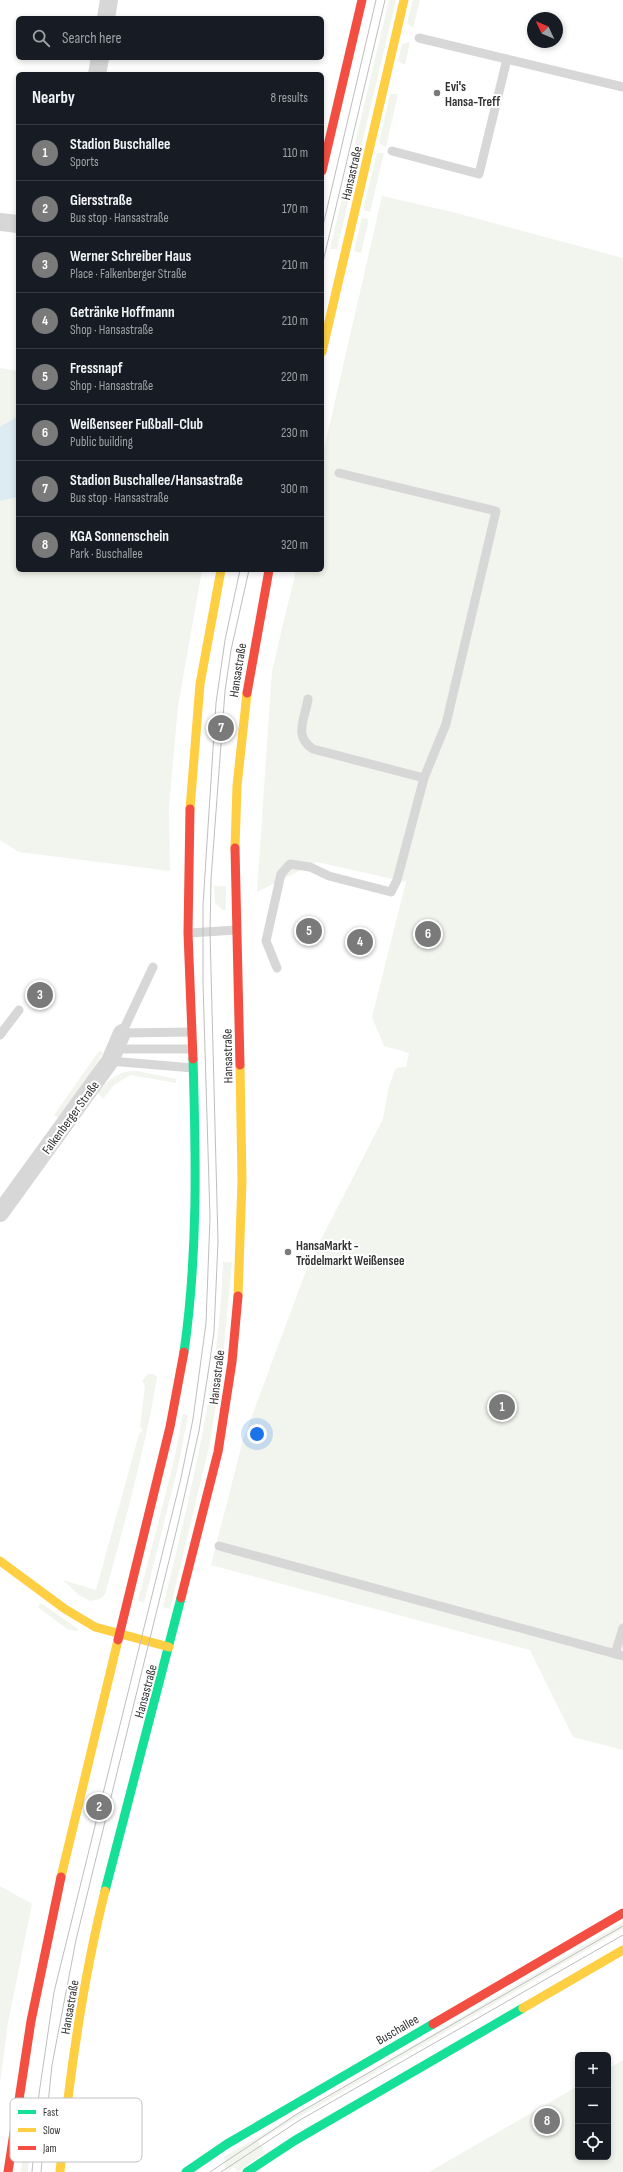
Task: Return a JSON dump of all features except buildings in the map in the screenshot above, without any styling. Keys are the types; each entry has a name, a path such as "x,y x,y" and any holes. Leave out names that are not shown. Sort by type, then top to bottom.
{"main road":[{"path":"324,162 362,0"},
{"name":"Hansastraße","path":"324,336 330,290 404,0"},
{"path":"20,2098 40,1973 162,1461 180,1380 188,1320 194,1269 196,1200 188,879 189,822 198,701 214,599 221,572"},
{"name":"Hansastraße","path":"67,2098 96,1927 170,1647 196,1540 208,1501 225,1412 237,1303 243,1212 236,930 235,817 238,764 249,673 269,572"},
{"path":"0,1561 65,1609 95,1627 170,1647"},
{"name":"Buschallee","path":"186,2172 227,2144 623,1913"},
{"path":"247,2172 294,2141 623,1950"},
{"path":"8,2172 10,2160"},
{"name":"Hansastraße","path":"60,2172 61,2162"}],"street":[{"path":"106,16 109,0"},
{"path":"98,72 100,60"},
{"path":"0,222 16,224"},
{"name":"Falkenberger Straße","path":"0,1213 6,1193 113,1055 122,1033"}],"lane":[{"path":"419,38 623,87"},
{"path":"392,151 479,174 507,59"},
{"path":"276,968 266,941 281,874 290,864 310,866 329,876 391,892 397,880 424,778 446,724 496,511 339,473"},
{"path":"308,699 301,734 304,743 313,749 424,778"},
{"path":"189,933 236,930"},
{"path":"153,967 122,1033 192,1032"},
{"path":"0,1035 19,1010"},
{"path":"113,1055 192,1049"},
{"path":"113,1055 193,1068"},
{"path":"219,1546 619,1655 623,1628"}],"shaded area":[{"path":"389,0 396,0 337,249 330,249"},
{"path":"413,0 420,0 413,28 407,23"},
{"path":"410,42 405,65 398,61 402,44"},
{"path":"390,94 398,94 386,147 379,143"},
{"path":"377,153 384,153 370,212 363,210"},
{"path":"382,196 452,212 623,258 623,1750 573,1737 530,1650 211,1565 243,1440 309,1263 383,1119 389,1086 396,1068 406,1067 409,1053 384,1046 372,1017 406,882 317,862 257,892 272,671 296,572 324,572 324,449"},
{"path":"362,218 369,219 361,253 354,251"},
{"path":"0,368 16,371 16,572 202,572 178,706 169,807 170,871 19,852 0,840"},
{"path":"16,417 16,497 0,501 0,427"},
{"path":"214,886 226,886 226,910 223,910 215,903"},
{"path":"99,1051 103,1052 93,1070 58,1118 54,1115"},
{"path":"130,1071 176,1079 176,1083 130,1075 114,1085 103,1099 98,1093 104,1085 116,1076"},
{"path":"223,1262 232,1262 223,1357 210,1443 170,1609 163,1607 184,1521 210,1393 216,1350"},
{"path":"148,1374 154,1374 157,1377 147,1432 134,1486 105,1594 100,1599 90,1601 79,1595 63,1580 96,1590 139,1434 143,1430 140,1427 145,1386 142,1381"},
{"path":"183,1414 188,1415 178,1467 144,1603 138,1601 174,1461"},
{"path":"41,1603 78,1629 77,1631 67,1629 38,1607"},
{"path":"0,1886 32,1904 8,2023 0,2083"},
{"path":"623,1922 623,1929 258,2141 265,2152 238,2172 234,2167 226,2172 224,2157"},
{"path":"623,2060 623,2172 429,2172 575,2088 575,2160 611,2160 611,2067"},
{"path":"22,2162 29,2162 28,2172 21,2172"}],"tram line":[{"path":"324,221 376,0"},
{"path":"324,258 385,0"},
{"path":"39,2098 54,1992 181,1478 193,1419 206,1323 210,1218 203,983 203,905 216,703 225,640 240,572"},
{"path":"49,2098 52,2065 76,1940 178,1524 199,1431 214,1332 218,1242 210,932 211,879 225,691 231,650 249,572"},
{"path":"210,2172 297,2114 623,1926"},
{"path":"221,2172 300,2120 623,1935"},
{"path":"32,2172 33,2162"},
{"path":"41,2172 42,2162"}],"traffic: fast":[{"path":"184,1352 189,1315 194,1242 195,1132 193,1059"},
{"path":"105,1891 181,1598"},
{"path":"247,2172 294,2141 523,2008"},
{"path":"186,2172 227,2144 433,2024"}],"traffic: slow":[{"path":"324,343 404,0"},
{"path":"190,809 200,684 221,572"},
{"path":"235,848 237,786 247,693"},
{"path":"238,1296 242,1181 240,1065"},
{"path":"0,1561 65,1609 95,1627 169,1647"},
{"path":"61,1877 118,1640"},
{"path":"68,2098 83,1996 105,1891"},
{"path":"523,2008 623,1950"},
{"path":"60,2172 61,2162"}],"traffic: jam":[{"path":"324,162 362,0"},
{"path":"247,693 269,572"},
{"path":"190,809 188,933 193,1059"},
{"path":"235,848 240,1065"},
{"path":"181,1598 218,1452 232,1362 238,1296"},
{"path":"118,1640 170,1427 184,1352"},
{"path":"19,2098 31,2021 61,1877"},
{"path":"433,2024 623,1913"},
{"path":"8,2172 10,2159"}],"place":[{"name":"Evi's Hansa-Treff","path":"437,93"},
{"name":"Stadion Buschallee/Hansastraße","path":"221,728"},
{"name":"Fressnapf","path":"309,931"},
{"name":"Weißenseer Fußball-Club","path":"428,934"},
{"name":"Getränke Hoffmann","path":"360,942"},
{"name":"Werner Schreiber Haus","path":"40,995"},
{"name":"HansaMarkt - Trödelmarkt Weißensee","path":"288,1252"},
{"name":"Stadion Buschallee","path":"502,1407"},
{"name":"Giersstraße","path":"99,1807"},
{"name":"KGA Sonnenschein","path":"547,2121"}]}
